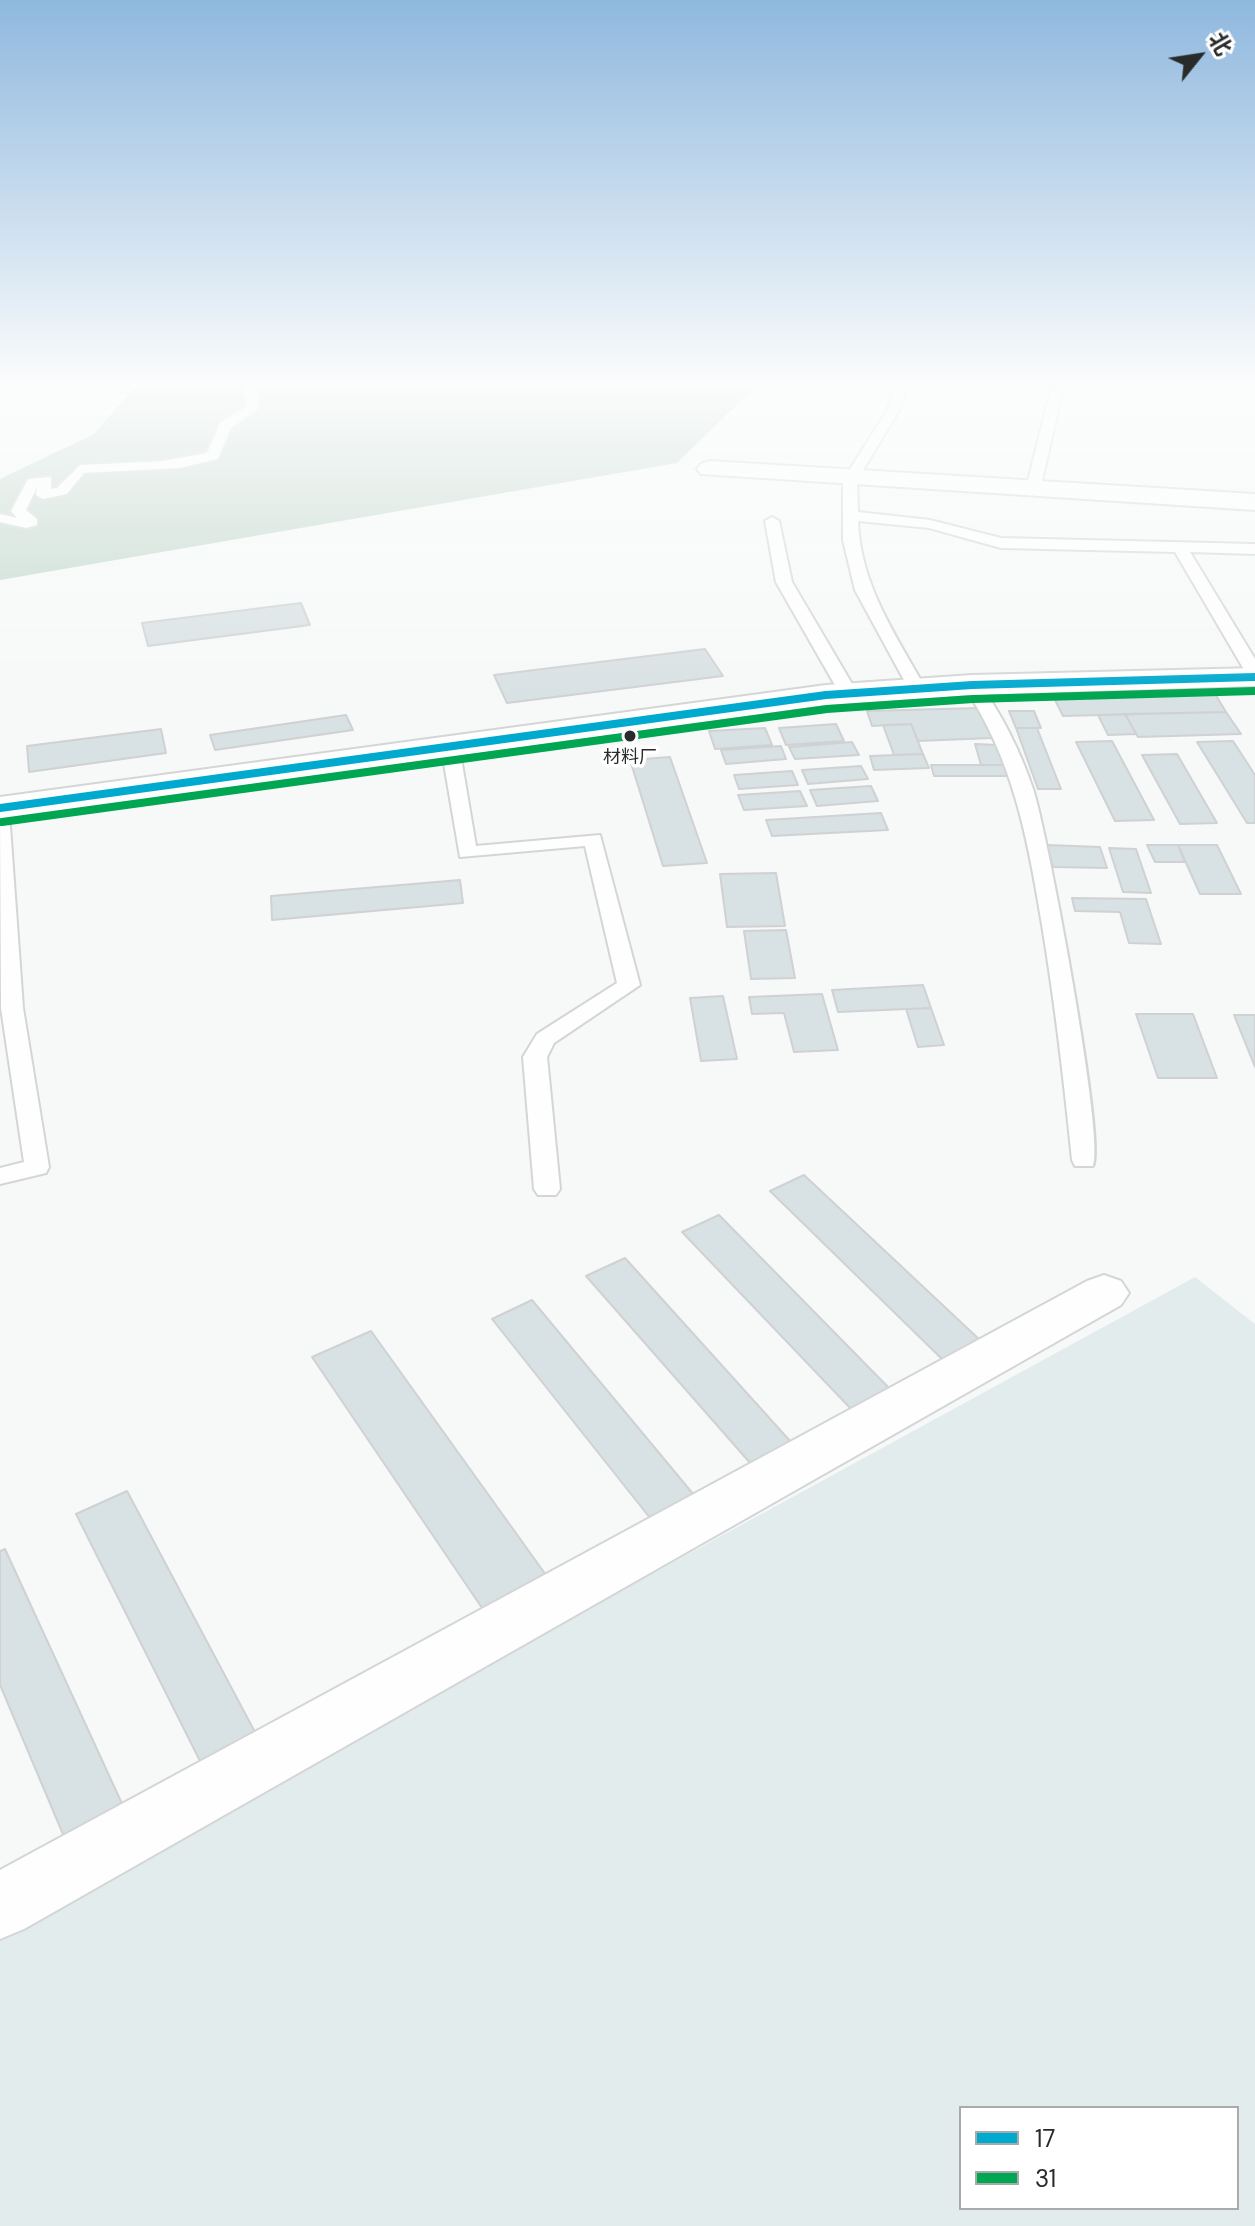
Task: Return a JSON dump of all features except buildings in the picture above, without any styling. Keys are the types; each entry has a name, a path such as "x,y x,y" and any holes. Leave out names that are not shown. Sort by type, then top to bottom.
{"street":[{"path":"1033,489 1255,502"},
{"path":"0,808 849,694 972,685 1255,675"},
{"path":"0,1906 1104,1293"}],"lane":[{"path":"0,518 26,524 32,522 18,511 29,489"},
{"path":"44,489 43,495 64,489"},
{"path":"850,489 851,540 863,590 917,689"},
{"path":"851,516 930,524 1001,543 1255,549"},
{"path":"772,521 784,582 849,694"},
{"path":"1181,549 1255,675"},
{"path":"972,685 996,715 1033,816 1070,1022 1084,1160"},
{"path":"450,746 467,853 593,839 629,985 545,1039 535,1057 547,1189"},
{"path":"0,826 7,1028 37,1167 0,1176"}],"shaded area":[{"path":"1195,1277 1255,1324 1255,2226 0,2226 0,1930"}],"green space":[{"path":"0,489 527,489 0,580"}],"transit line":[{"name":"17","path":"0,808 826,695 972,685 1255,677"},
{"name":"31","path":"2,822 827,709 973,699 1255,691"}],"place":[{"name":"材料厂","path":"630,736"}]}
